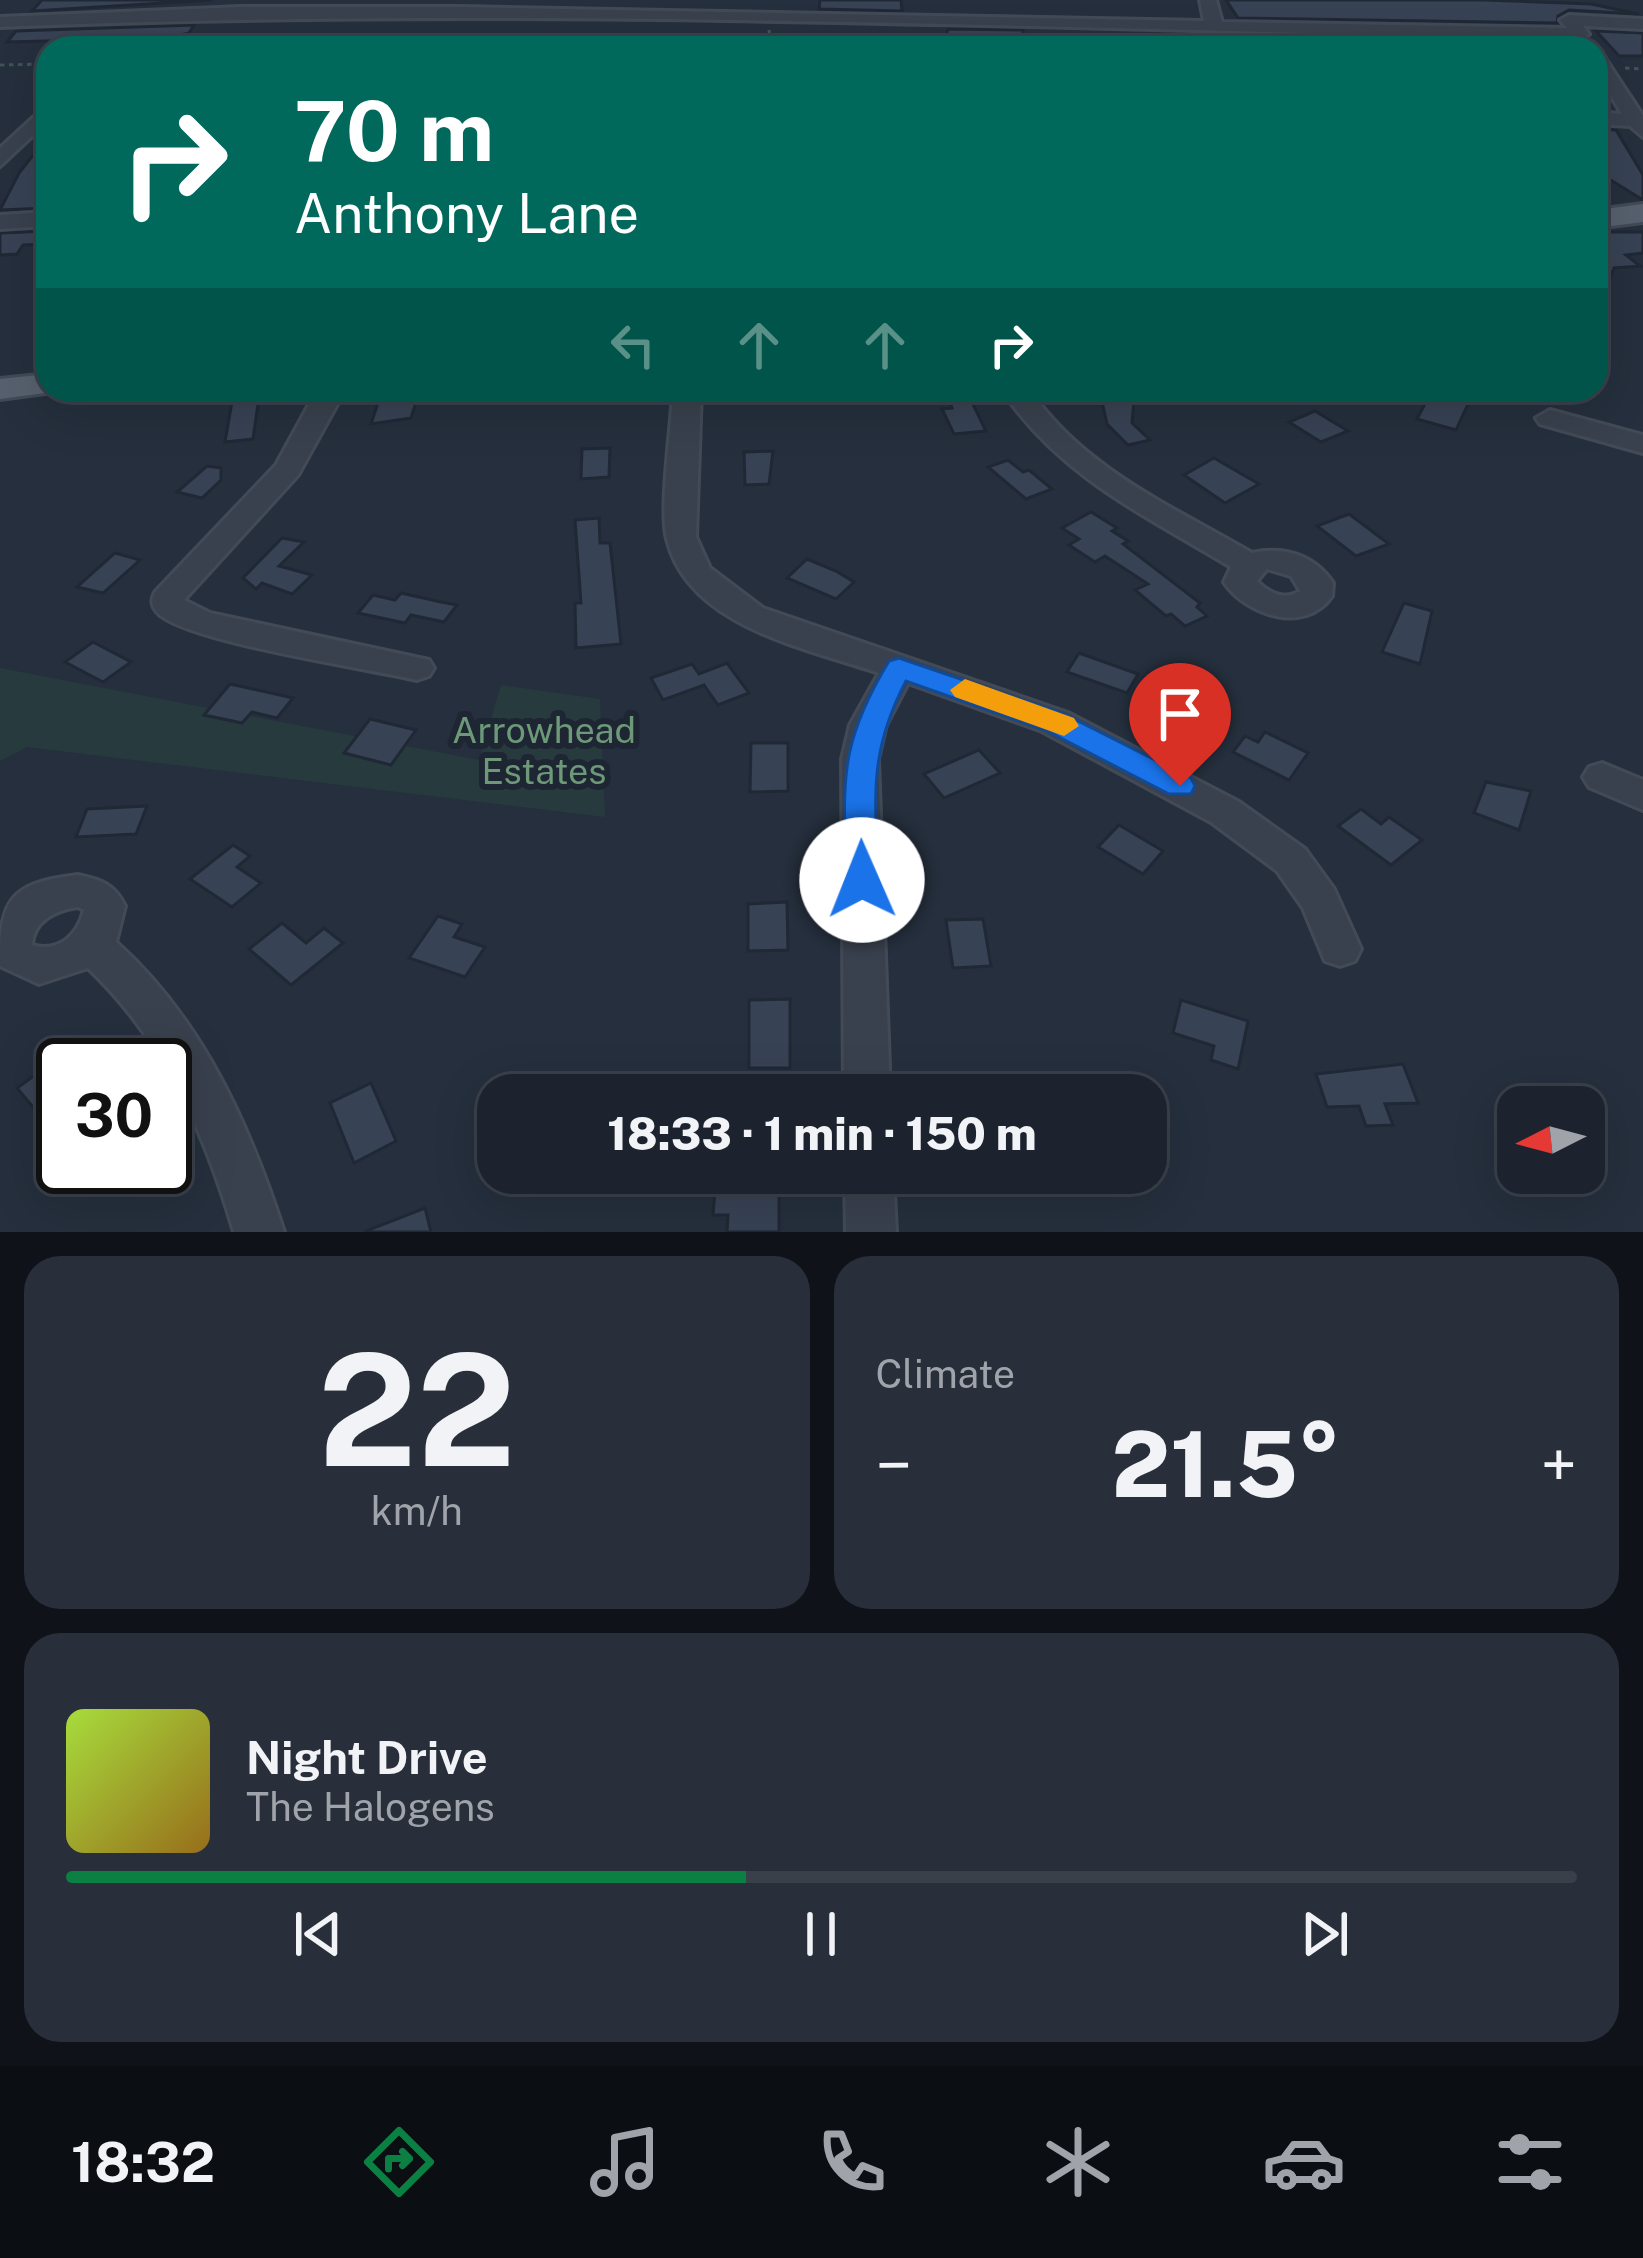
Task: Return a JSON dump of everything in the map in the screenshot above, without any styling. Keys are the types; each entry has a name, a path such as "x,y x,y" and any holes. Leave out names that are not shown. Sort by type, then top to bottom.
{"main road":[{"path":"1608,217 1643,212"},
{"path":"0,389 36,385"}],"street":[{"path":"1052,0 1052,27"},
{"path":"1208,0 1215,30"},
{"path":"1552,0 1580,34"},
{"path":"0,22 252,6 462,6 769,8 1052,27 1215,30 1580,34 1643,24"},
{"path":"1608,77 1640,126"},
{"path":"1615,88 1643,89"},
{"path":"1608,120 1640,126"},
{"path":"0,160 36,122"},
{"path":"0,222 36,220"},
{"path":"324,402 288,469 166,598 170,606 201,622 417,668"},
{"path":"686,402 679,518 687,557 697,573 751,616 1070,729 1225,812 1291,860 1320,901 1340,949"},
{"path":"1024,402 1073,455 1248,564"},
{"path":"1550,418 1643,444"},
{"path":"867,1074 860,759 868,725 899,668"},
{"path":"1601,777 1643,796"},
{"path":"91,945 122,972 184,1056 230,1149 259,1232"},
{"path":"870,1194 871,1232"}],"path":[{"path":"0,65 36,64"}],"green space":[{"name":"Arrowhead Estates","path":"0,668 479,760 501,685 600,699 605,817 27,747 0,761"}],"building":[{"path":"42,0 212,0 32,11"},
{"path":"820,0 901,0 902,11 819,9"},
{"path":"1226,0 1484,0 1591,4 1639,14 1569,10 1558,16 1557,23 1238,18"},
{"path":"194,25 189,33 175,36 36,36 36,41 7,42 16,31"},
{"path":"948,29 1023,30 1022,36 946,36"},
{"path":"1596,31 1643,33 1643,56 1619,56 1608,44 1608,36"},
{"path":"1608,130 1616,130 1643,175 1643,200 1608,178"},
{"path":"36,151 36,208 0,210"},
{"path":"36,232 36,244 23,245 17,254 0,255 0,233"},
{"path":"1608,232 1643,232 1643,253 1626,255 1640,266 1614,268 1608,283"},
{"path":"232,402 258,402 253,439 225,442"},
{"path":"378,402 416,402 411,418 371,424"},
{"path":"950,402 972,402 986,431 954,434 942,409 952,408"},
{"path":"1098,402 1134,402 1132,423 1150,440 1128,445 1107,424"},
{"path":"1426,402 1469,402 1456,430 1417,419"},
{"path":"1315,411 1348,431 1321,442 1289,422"},
{"path":"610,448 609,477 581,479 582,449"},
{"path":"773,451 769,484 745,485 744,452"},
{"path":"1214,458 1259,484 1225,503 1184,475"},
{"path":"1008,460 1052,489 1026,499 988,467"},
{"path":"207,466 221,468 221,480 202,498 177,492"},
{"path":"1091,512 1117,528 1112,531 1128,541 1123,544 1200,603 1197,607 1207,616 1185,626 1135,590 1148,584 1105,556 1095,562 1069,545 1079,539 1062,528"},
{"path":"1349,514 1389,544 1356,556 1317,526"},
{"path":"599,518 600,543 610,543 621,644 576,648 575,603 581,603 575,520"},
{"path":"282,538 304,542 279,566 312,575 292,594 262,583 256,589 243,578"},
{"path":"115,553 140,560 103,593 77,587"},
{"path":"807,559 854,582 836,599 787,578"},
{"path":"401,593 457,605 444,622 411,615 405,623 358,613 373,595 395,600"},
{"path":"1404,603 1432,611 1420,664 1382,652"},
{"path":"93,642 131,662 103,682 65,662"},
{"path":"1079,653 1138,674 1127,693 1067,672"},
{"path":"727,663 749,693 718,705 704,685 663,700 651,678 692,664 699,674"},
{"path":"230,684 293,698 277,718 252,712 242,723 204,715"},
{"path":"370,719 416,730 391,765 344,753"},
{"path":"1265,732 1308,753 1289,780 1233,752 1245,736 1258,742"},
{"path":"751,743 788,743 788,791 750,792"},
{"path":"979,750 1000,773 944,798 924,774"},
{"path":"1486,782 1531,791 1519,830 1474,813"},
{"path":"147,806 136,834 76,837 87,809"},
{"path":"1361,809 1381,824 1389,817 1422,840 1391,865 1338,826"},
{"path":"1119,825 1163,851 1143,874 1098,847"},
{"path":"233,845 250,856 237,867 261,883 232,907 190,879"},
{"path":"787,902 788,950 748,951 748,904"},
{"path":"438,916 462,924 454,937 485,947 465,977 409,958"},
{"path":"983,919 991,966 953,968 946,920"},
{"path":"282,923 306,943 324,928 343,943 291,985 249,949"},
{"path":"790,999 790,1068 749,1068 749,1000"},
{"path":"1181,1000 1248,1021 1238,1069 1211,1060 1214,1046 1173,1033"},
{"path":"1403,1064 1418,1103 1385,1104 1393,1125 1366,1126 1359,1106 1327,1107 1316,1074"},
{"path":"36,1074 36,1111 17,1088"},
{"path":"371,1083 396,1141 354,1163 330,1103"},
{"path":"715,1194 779,1194 779,1232 727,1232 728,1215 713,1215"},
{"path":"425,1208 431,1232 366,1231"}],"slow traffic":[{"path":"965,690 1064,726"}],"route":[{"path":"862,880 860,759 868,725 899,668 1055,722 1180,786"}]}
